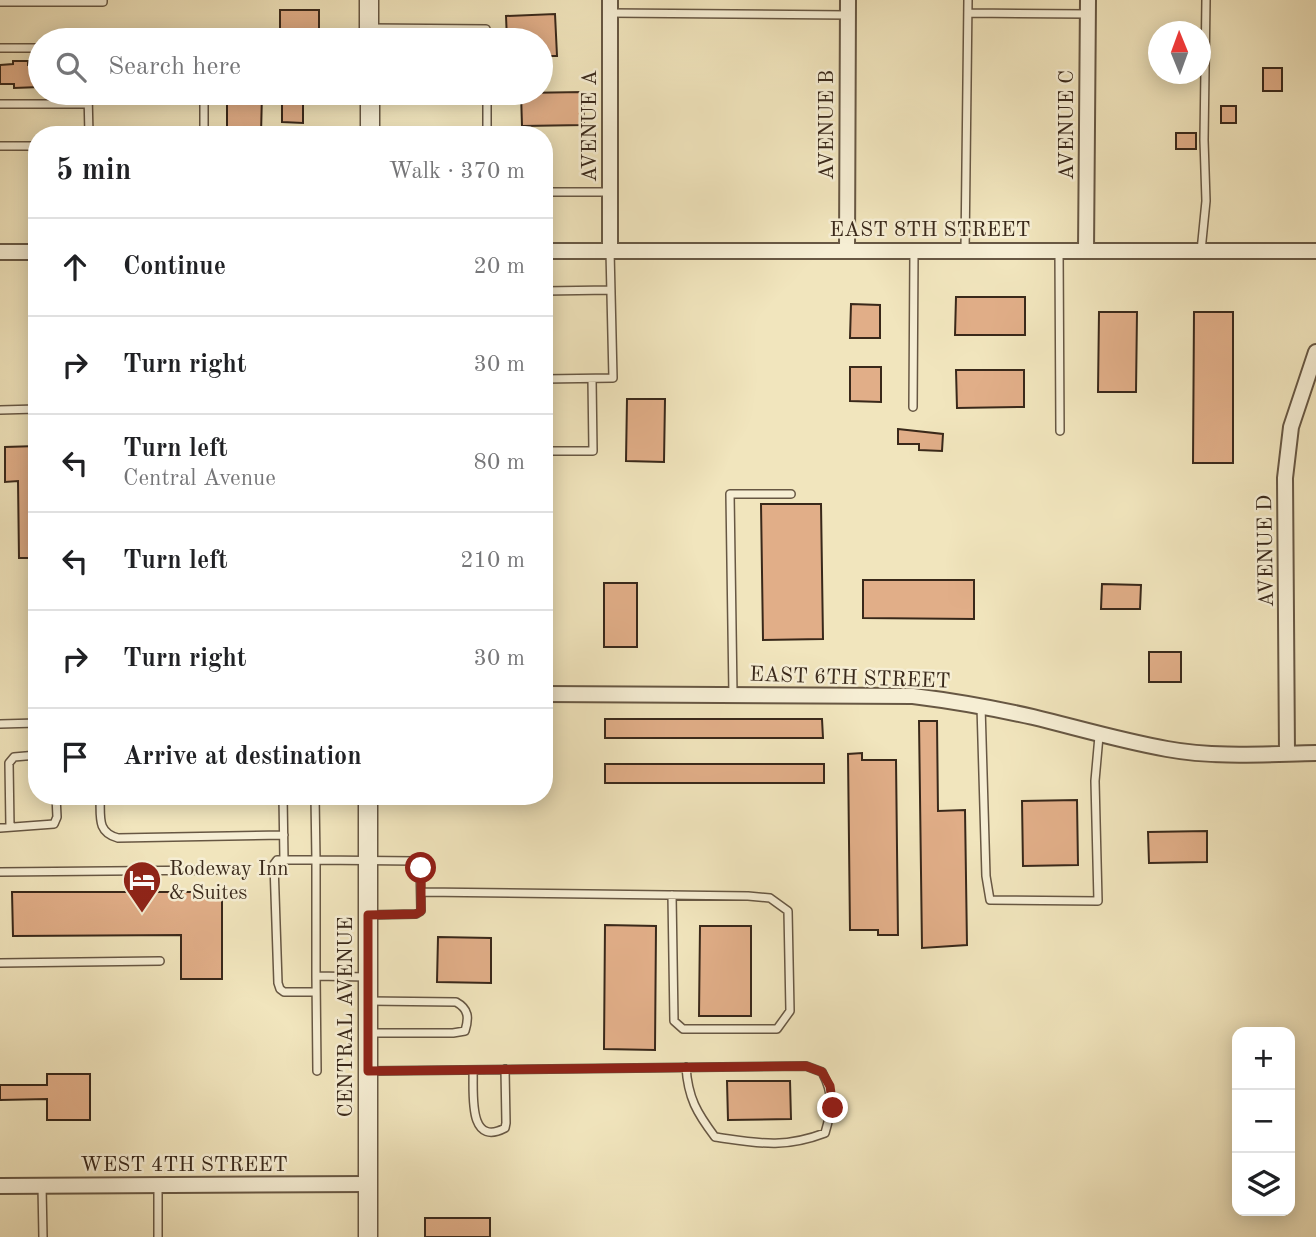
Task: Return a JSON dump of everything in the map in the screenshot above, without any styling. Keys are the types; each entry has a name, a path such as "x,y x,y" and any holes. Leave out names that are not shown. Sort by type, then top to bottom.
{"street":[{"path":"369,0 369,28"},
{"name":"AVENUE A","path":"610,6 610,251"},
{"name":"AVENUE B","path":"847,250 848,7"},
{"name":"AVENUE C","path":"1086,251 1088,7"},
{"path":"369,105 370,126"},
{"name":"EAST 8TH STREET","path":"553,251 1316,251"},
{"path":"0,253 28,252"},
{"name":"AVENUE D","path":"1287,754 1285,478 1291,427 1316,352"},
{"name":"EAST 6TH STREET","path":"553,694 913,696 981,706 1099,736 1170,750 1226,755 1316,753"},
{"name":"CENTRAL AVENUE","path":"368,805 368,1237"},
{"name":"WEST 4TH STREET","path":"0,1186 368,1184"}],"lane":[{"path":"0,2 103,0"},
{"path":"965,250 968,0"},
{"path":"1201,251 1206,201 1206,0"},
{"path":"610,6 848,7"},
{"path":"968,13 1088,7"},
{"path":"0,48 28,48"},
{"path":"0,104 28,104"},
{"path":"88,105 89,126"},
{"path":"204,105 204,126"},
{"path":"487,105 487,126"},
{"path":"0,146 28,146"},
{"path":"553,192 610,192"},
{"path":"913,407 914,250"},
{"path":"553,379 613,378 610,251"},
{"path":"1059,251 1060,431"},
{"path":"553,291 611,290"},
{"path":"553,451 593,451 592,379"},
{"path":"0,410 28,409"},
{"path":"733,694 730,494 791,494"},
{"path":"981,706 986,876 990,900 1098,901 1095,781 1099,736"},
{"path":"0,723 28,723"},
{"path":"10,827 9,763 14,757 28,756"},
{"path":"0,828 54,824 56,805"},
{"path":"100,805 101,826 107,835 118,838 284,835"},
{"path":"283,805 284,860"},
{"path":"315,805 317,1071"},
{"path":"316,992 284,992 278,983 274,864 277,860 420,863 421,911 416,914 368,915"},
{"path":"0,872 219,870"},
{"path":"422,892 672,895 770,898 788,911 790,1011 777,1029 682,1029 674,1021 672,895"},
{"path":"0,963 160,961"},
{"path":"316,976 368,977"},
{"path":"368,1001 456,1002 463,1005 468,1022 465,1031 453,1033 368,1033"},
{"path":"368,1071 505,1069 686,1067 806,1066 822,1072 830,1086 833,1108 825,1133 800,1142 768,1144 715,1137 695,1110 687,1087 686,1067"},
{"path":"473,1070 477,1124 481,1130 496,1132 505,1128 506,1122 505,1069"},
{"path":"158,1185 158,1237"},
{"path":"42,1186 43,1237"}],"building":[{"path":"280,10 319,10 319,28 280,28"},
{"path":"555,14 557,56 553,56 553,28 506,28 506,16"},
{"path":"13,61 28,61 28,87 14,88 14,84 0,84 0,65 13,64"},
{"path":"1263,68 1282,68 1282,91 1263,91"},
{"path":"553,92 583,92 584,125 522,126 521,105 553,105"},
{"path":"227,105 262,105 261,126 227,126"},
{"path":"282,105 303,105 303,123 282,122"},
{"path":"1221,106 1236,106 1236,123 1221,123"},
{"path":"1176,133 1196,133 1196,149 1176,149"},
{"path":"956,297 1025,297 1025,335 955,335"},
{"path":"851,304 880,305 880,338 850,338"},
{"path":"1099,312 1137,312 1136,392 1098,392"},
{"path":"1194,312 1233,312 1233,463 1193,463"},
{"path":"850,367 881,367 881,402 850,401"},
{"path":"956,370 1024,370 1024,407 957,408"},
{"path":"627,399 665,399 664,462 626,461"},
{"path":"898,429 943,434 942,451 919,450 919,444 898,444"},
{"path":"28,446 28,558 19,558 18,481 5,482 5,447"},
{"path":"761,504 821,504 823,639 763,640"},
{"path":"863,580 974,580 974,619 863,618"},
{"path":"604,583 637,583 637,647 604,647"},
{"path":"1102,584 1141,585 1140,609 1101,609"},
{"path":"1149,652 1181,652 1181,682 1149,682"},
{"path":"605,719 822,719 823,738 605,738"},
{"path":"919,721 937,721 938,811 965,810 967,945 922,948"},
{"path":"862,753 862,760 896,760 898,935 878,935 878,930 850,930 848,754"},
{"path":"605,764 824,764 824,783 605,783"},
{"path":"1077,800 1078,865 1023,866 1022,801"},
{"path":"1207,831 1207,862 1149,863 1148,832"},
{"path":"12,892 222,892 222,979 181,979 181,935 13,936"},
{"path":"605,925 656,926 655,1050 604,1049"},
{"path":"700,926 751,926 751,1016 699,1016"},
{"path":"438,937 491,938 491,983 437,982"},
{"path":"47,1074 90,1074 90,1120 47,1120 47,1099 0,1100 0,1085 47,1085"},
{"path":"727,1081 790,1081 791,1119 728,1120"},
{"path":"425,1218 490,1218 490,1237 425,1237"}],"place":[{"name":"Rodeway Inn & Suites","path":"142,914"}],"route":[{"path":"421,868 421,911 416,914 368,915 368,1071 806,1066 822,1072 830,1086 833,1108"}]}
